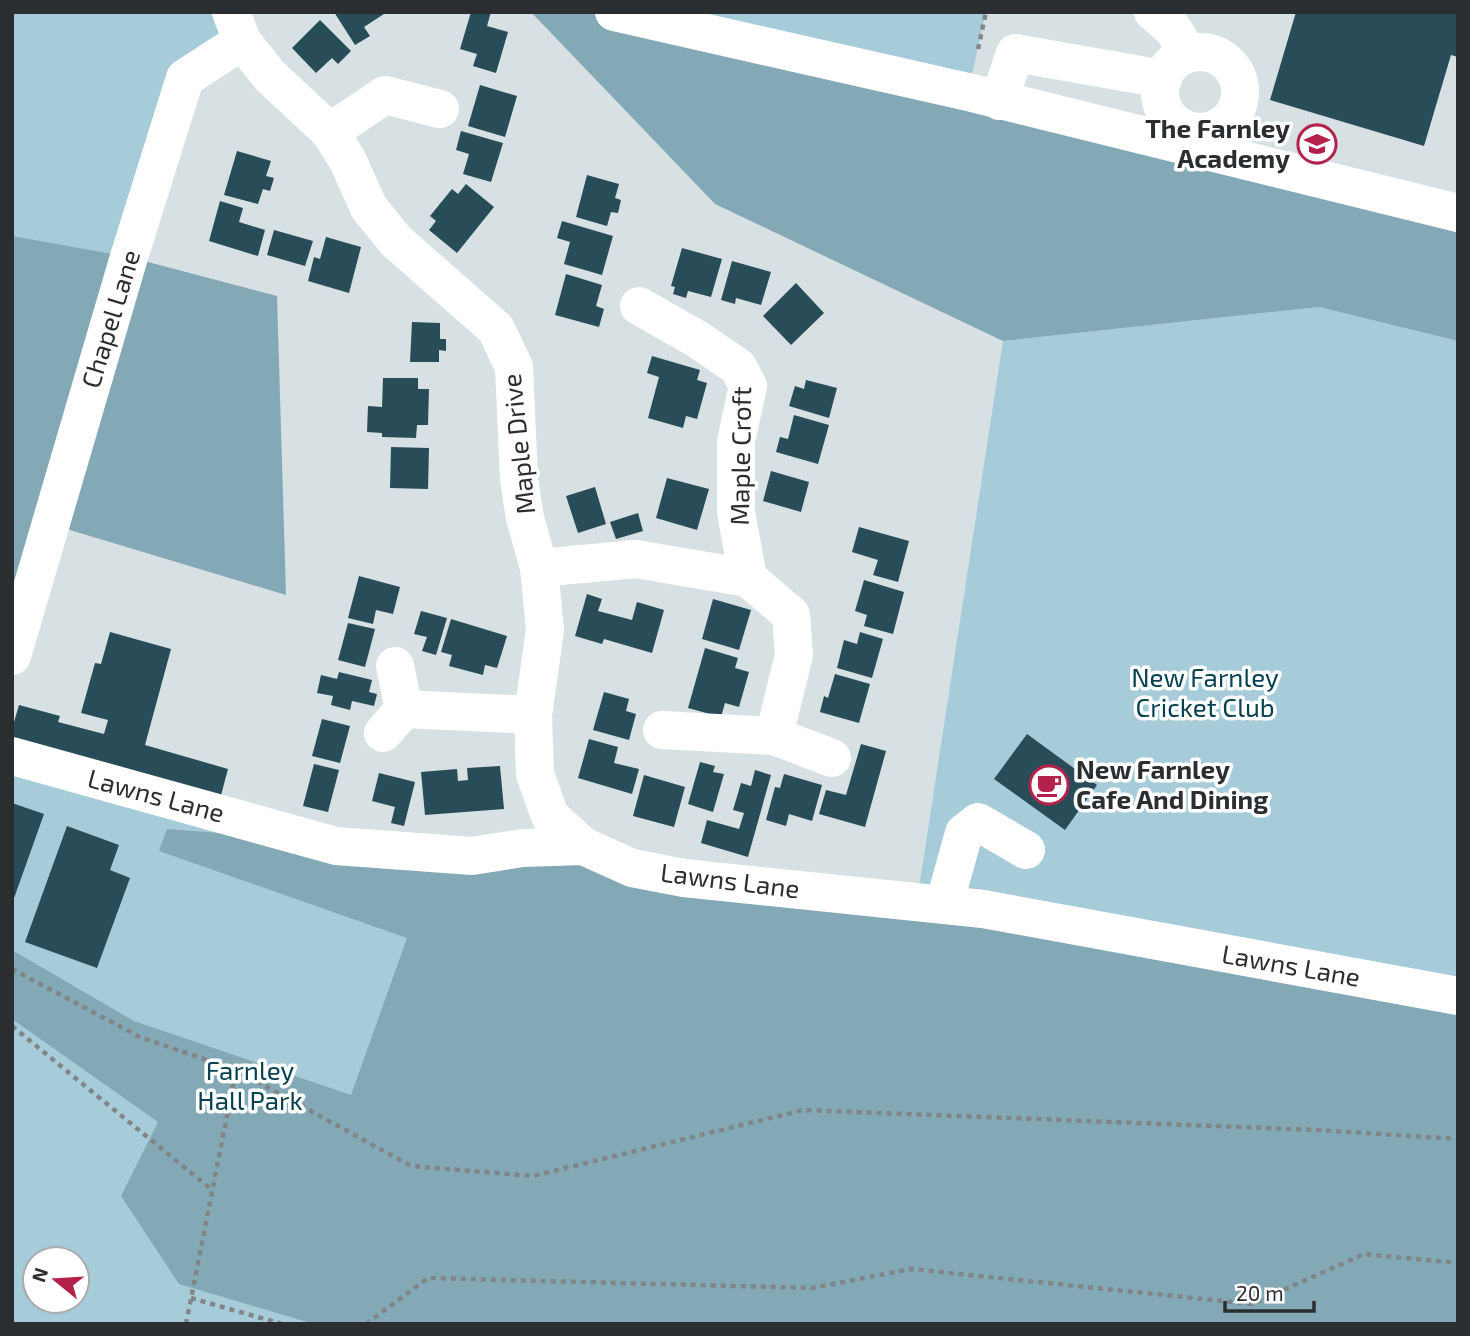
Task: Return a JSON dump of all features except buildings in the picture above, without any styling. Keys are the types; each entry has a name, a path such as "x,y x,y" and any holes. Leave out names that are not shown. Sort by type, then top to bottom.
{"street":[{"path":"614,12 999,101 1458,213"},
{"path":"999,101 1015,53 1175,66 1173,29 1153,12"},
{"name":"Maple Drive","path":"237,26 270,76 330,132 348,161 369,208 396,241 496,329 513,367 519,479 525,518 539,568 545,630 533,715 535,774 550,816 583,846"},
{"name":"Chapel Lane","path":"12,656 129,257 185,78 237,26"},
{"path":"330,132 385,95 440,109"},
{"name":"Maple Croft","path":"639,306 697,339 738,367 748,386 736,441 736,512 748,578"},
{"path":"539,568 636,559 748,578 791,614 794,655 774,736"},
{"path":"395,666 393,721 533,715"},
{"path":"662,730 774,736 832,758"},
{"name":"Lawns Lane","path":"12,756 336,846 472,856 522,848 583,846 632,869 684,878 983,909 1458,996"},
{"path":"944,905 964,833 978,822 1026,850"}],"path":[{"path":"12,969 140,1037 236,1070 411,1166 533,1176 803,1110 1318,1130 1458,1139"},
{"path":"12,1026 212,1190"},
{"path":"186,1324 236,1070"},
{"path":"366,1324 428,1278 812,1288 911,1269 1252,1304 1364,1254 1458,1264"},
{"path":"191,1298 282,1324"}],"green space":[{"path":"12,12 231,12 242,41 185,79 12,656"},
{"path":"531,12 614,12 1458,213 1458,341 1319,307 1003,341 715,204"},
{"path":"614,12 986,12 968,92"},
{"path":"12,236 129,257 277,296 286,595 50,524 12,656"},
{"name":"New Farnley Cricket Club","path":"1319,307 1458,341 1458,996 917,901 1003,341"},
{"name":"Farnley Hall Park","path":"12,756 224,815 1458,1324 12,1324"},
{"name":"Farnley Hall Park","path":"167,829 522,848 1458,996 1458,1324 314,1324 179,1284 121,1196 158,1122 12,1019 12,950 134,1021 351,1095 407,938 159,851"}],"place":[{"name":"The Farnley Academy","path":"1317,144"},
{"name":"New Farnley Cafe And Dining","path":"1049,785"}]}
